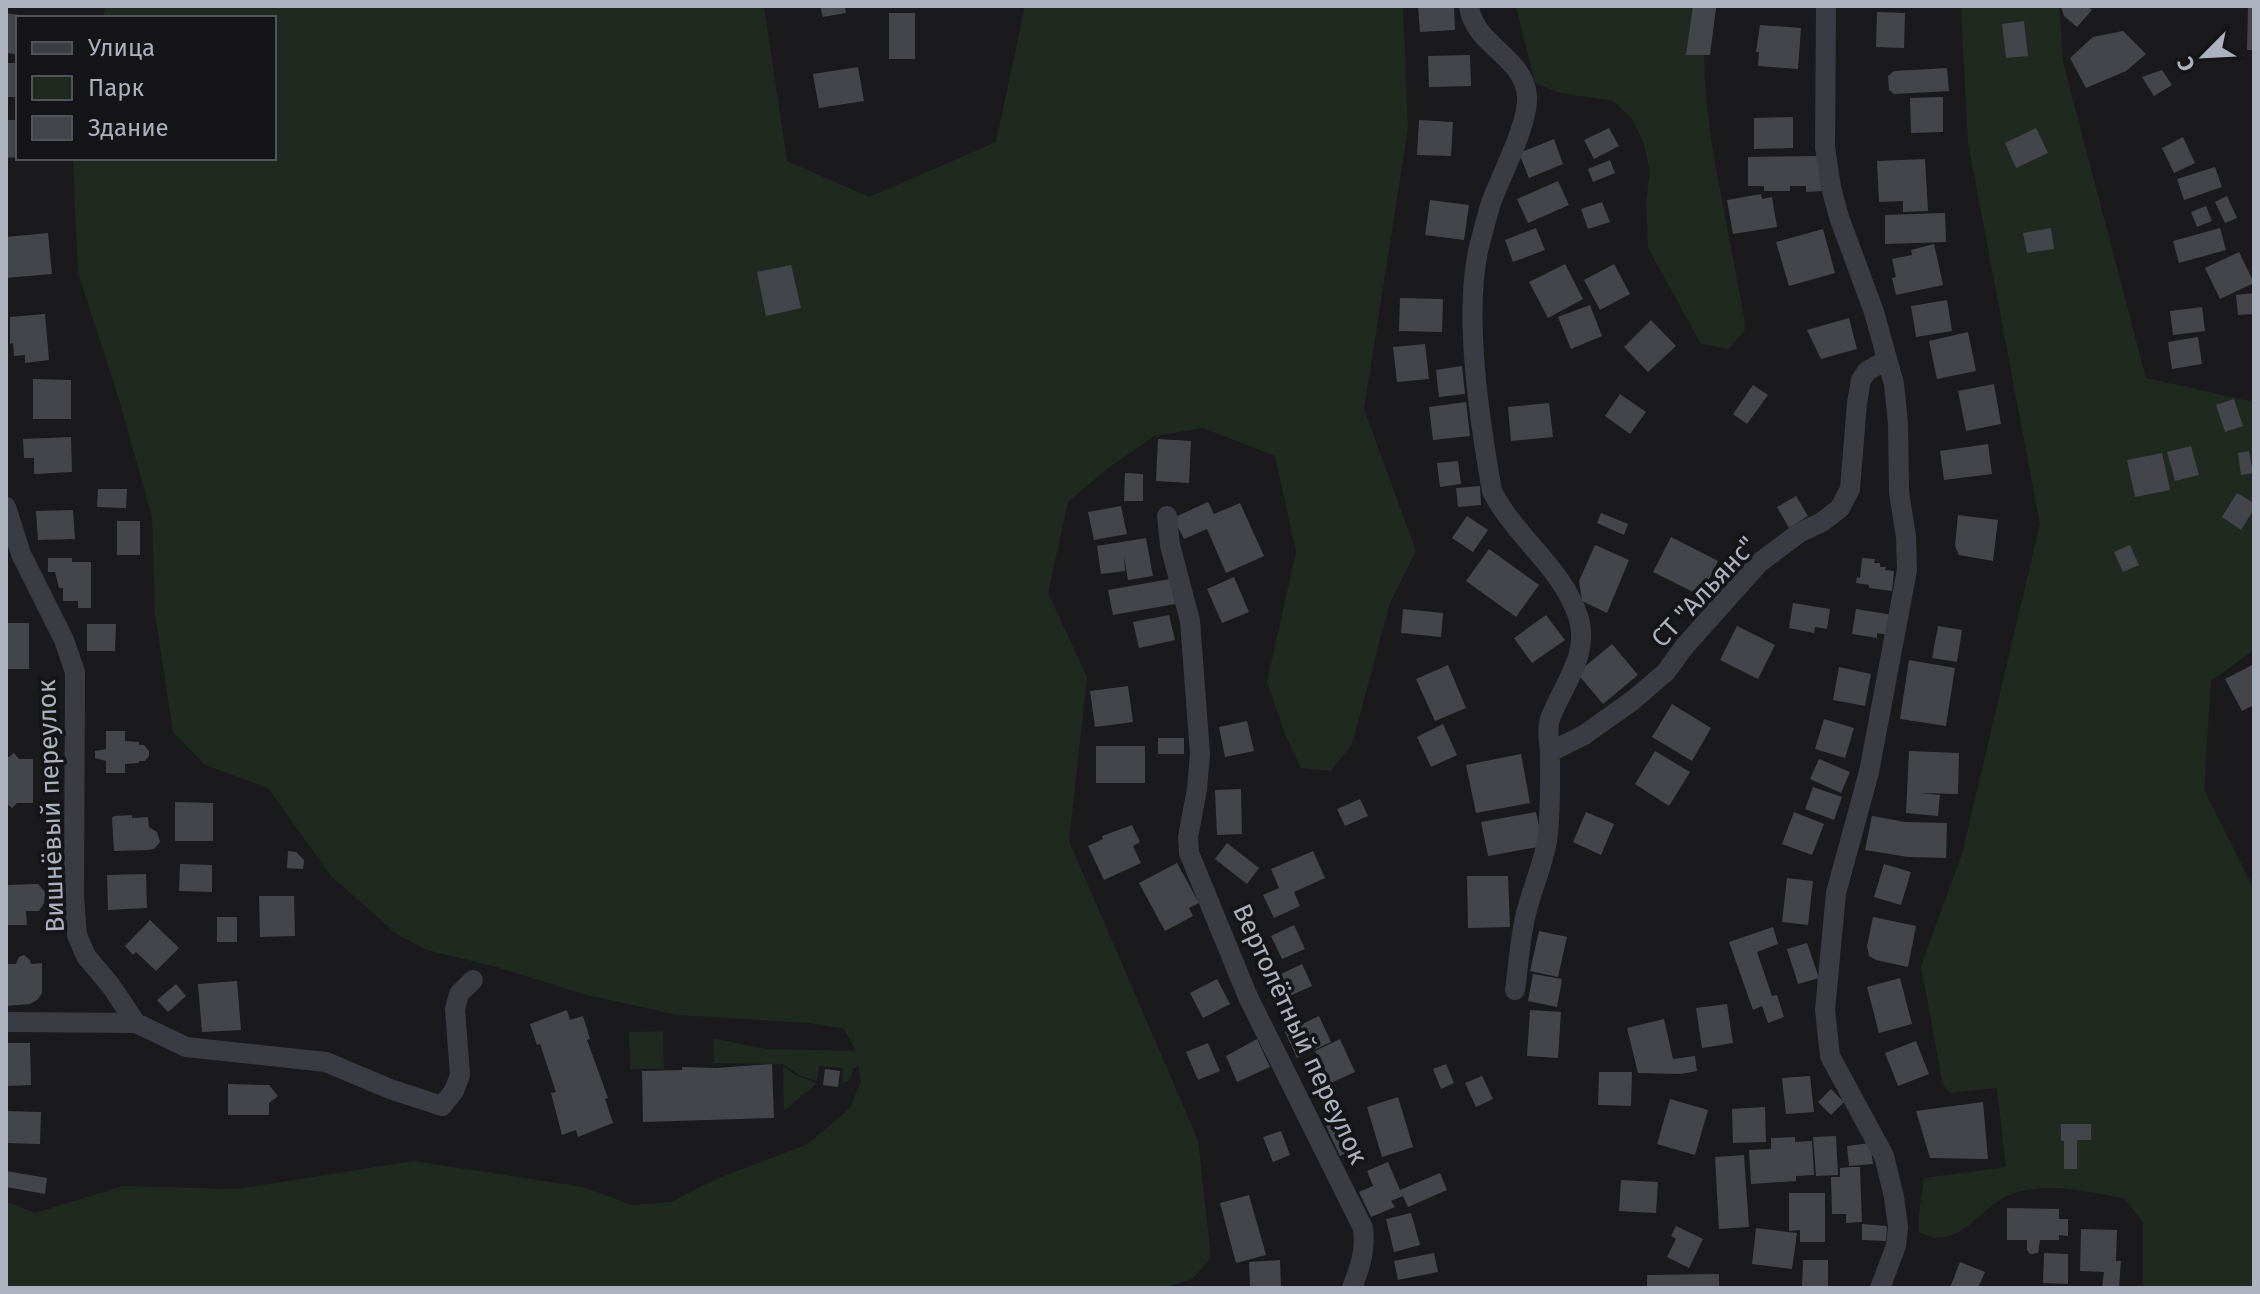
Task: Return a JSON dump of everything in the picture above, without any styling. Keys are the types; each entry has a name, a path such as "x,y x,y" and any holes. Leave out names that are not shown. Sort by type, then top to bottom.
{"street":[{"path":"1469,6 1476,29 1514,66 1527,95 1522,122 1491,204 1478,252 1474,350 1492,491 1508,518 1548,563 1569,594 1579,619 1579,656 1550,721 1547,839 1540,872 1527,908 1515,990"},
{"path":"1826,6 1825,147 1831,187 1874,312 1894,384 1899,492 1906,537 1907,570 1869,772 1836,893 1825,1010 1830,1056 1884,1156 1894,1197 1898,1227 1896,1246 1880,1288"},
{"name":"СТ \"Альянс\"","path":"1550,752 1584,735 1632,701 1666,672 1684,647 1759,563 1840,508 1850,489 1861,380 1867,371 1887,360"},
{"name":"Вишнёвый переулок","path":"6,507 21,554 64,640 75,672 74,897 77,935 86,956 136,1023"},
{"name":"Вертолётный переулок","path":"1167,516 1170,545 1190,621 1200,754 1188,837 1189,853 1248,997 1363,1228 1365,1244 1352,1288"},
{"path":"6,1022 136,1023 186,1047 326,1062 442,1106 454,1091 460,1075 455,1009 459,994 473,980"}],"green space":[{"path":"106,6 764,6 787,161 869,197 996,142 1025,6 1403,6 1408,129 1364,409 1416,551 1390,603 1352,744 1331,771 1301,768 1267,682 1296,552 1275,456 1203,428 1155,436 1111,466 1068,502 1048,593 1087,677 1069,841 1198,1140 1211,1258 1192,1279 1164,1288 6,1288 6,1201 35,1213 123,1186 236,1189 414,1161 584,1187 632,1205 671,1202 716,1179 808,1144 850,1108 861,1081 858,1066 853,1069 849,1080 842,1083 843,1068 819,1066 817,1081 801,1076 783,1064 714,1063 713,1038 765,1049 856,1051 844,1029 808,1023 677,1015 583,994 500,968 427,950 398,935 331,876 268,788 205,765 173,732 155,613 152,517 119,399 78,273 73,160 276,160 276,16 104,16"},
{"path":"1516,6 1707,6 1704,39 1707,105 1745,330 1729,349 1701,344 1648,248 1646,202 1650,172 1644,144 1633,120 1613,101 1560,93 1535,83"},
{"path":"1961,6 2059,6 2063,62 2146,378 2254,402 2254,650 2211,681 2204,790 2254,889 2254,1288 2143,1288 2143,1223 2125,1199 2084,1191 2042,1188 2015,1193 2002,1198 1959,1232 1947,1237 1919,1232 1924,1178 2006,1167 1997,1088 1950,1093 1943,1085 1921,966 1962,854 2040,524 1968,143"},
{"path":"663,1031 664,1069 630,1069 629,1032"},
{"path":"783,1066 795,1075 817,1083 784,1111"}],"building":[{"path":"820,6 845,6 846,13 823,17"},
{"path":"1418,6 1454,6 1455,30 1420,32"},
{"path":"1693,6 1716,8 1710,55 1686,55"},
{"path":"2061,6 2087,6 2092,10 2077,27 2064,16"},
{"path":"2248,6 2254,6 2254,50 2247,50"},
{"path":"1877,12 1905,13 1904,48 1876,47"},
{"path":"6,13 25,16 16,16 15,54 6,53"},
{"path":"889,13 915,13 915,59 889,59"},
{"path":"2024,21 2028,56 2006,58 2002,24"},
{"path":"1760,25 1801,28 1798,69 1758,66 1759,52 1756,52"},
{"path":"2123,31 2146,54 2126,71 2086,88 2070,58 2093,37"},
{"path":"1470,55 1471,86 1429,87 1428,56"},
{"path":"6,63 16,63 16,97 6,97"},
{"path":"858,67 864,101 819,108 813,74"},
{"path":"1947,68 1949,91 1894,94 1889,90 1888,76 1894,71"},
{"path":"2162,70 2172,85 2154,96 2142,77"},
{"path":"1943,97 1943,132 1911,133 1910,98"},
{"path":"1793,117 1793,148 1754,149 1754,118"},
{"path":"6,120 16,120 16,157 6,158"},
{"path":"1419,120 1453,122 1451,156 1417,155"},
{"path":"1609,128 1619,146 1594,159 1584,140"},
{"path":"2036,128 2048,153 2016,168 2005,143"},
{"path":"2183,137 2195,163 2174,173 2162,148"},
{"path":"1554,139 1563,164 1529,178 1519,153"},
{"path":"1819,156 1822,191 1806,192 1806,186 1790,186 1790,191 1764,191 1764,186 1748,186 1748,157"},
{"path":"1925,159 1928,211 1903,212 1903,201 1879,202 1877,161"},
{"path":"1610,160 1615,173 1593,182 1588,169"},
{"path":"2215,167 2222,187 2184,200 2177,179"},
{"path":"1558,181 1569,205 1528,223 1517,199"},
{"path":"1761,194 1762,199 1772,197 1777,227 1733,234 1727,200"},
{"path":"2227,196 2237,218 2225,223 2215,202"},
{"path":"1430,200 1469,205 1464,240 1425,235"},
{"path":"1602,202 1610,222 1588,229 1581,209"},
{"path":"2206,206 2212,221 2197,227 2191,212"},
{"path":"1945,213 1946,242 1885,244 1885,215"},
{"path":"1536,228 1545,250 1513,262 1505,240"},
{"path":"2051,228 2054,249 2027,253 2023,233"},
{"path":"2220,228 2226,250 2179,263 2173,241"},
{"path":"1823,229 1835,273 1789,286 1776,242"},
{"path":"48,233 52,274 6,278 6,237"},
{"path":"1934,244 1943,285 1896,295 1892,259 1912,255 1911,250"},
{"path":"2239,252 2254,283 2220,299 2205,268"},
{"path":"1565,264 1583,299 1548,318 1529,282"},
{"path":"1614,264 1630,294 1600,310 1584,280"},
{"path":"791,265 801,308 766,316 757,272"},
{"path":"2254,293 2254,314 2238,315 2236,295"},
{"path":"1400,298 1443,299 1442,332 1399,331"},
{"path":"1947,300 1952,331 1916,337 1911,306"},
{"path":"1590,305 1602,336 1571,349 1558,317"},
{"path":"2202,307 2205,331 2173,335 2170,311"},
{"path":"45,314 49,360 25,363 25,355 14,356 13,343 10,344 10,317"},
{"path":"1849,318 1857,349 1821,359 1807,330"},
{"path":"1651,320 1676,346 1648,372 1624,347"},
{"path":"1968,332 1976,371 1937,379 1929,341"},
{"path":"2198,337 2202,364 2172,369 2168,342"},
{"path":"1425,344 1429,379 1397,382 1393,347"},
{"path":"1462,366 1465,394 1439,397 1436,370"},
{"path":"33,379 71,380 71,419 33,419"},
{"path":"1994,384 2001,424 1966,431 1958,391"},
{"path":"1753,385 1768,395 1747,424 1733,414"},
{"path":"1620,394 1646,412 1630,434 1605,416"},
{"path":"2234,399 2243,426 2225,432 2216,405"},
{"path":"1466,402 1470,436 1433,440 1429,407"},
{"path":"1549,403 1553,437 1511,441 1508,407"},
{"path":"71,437 72,472 34,474 34,458 24,458 23,439"},
{"path":"1158,439 1191,441 1189,483 1156,481"},
{"path":"1988,444 1992,474 1944,480 1940,451"},
{"path":"2191,446 2199,475 2175,481 2167,452"},
{"path":"2249,451 2253,473 2241,475 2238,453"},
{"path":"2162,453 2170,490 2135,497 2127,460"},
{"path":"1458,461 1461,484 1440,487 1437,463"},
{"path":"1125,473 1143,474 1143,501 1124,501"},
{"path":"1480,486 1481,505 1458,507 1456,488"},
{"path":"98,489 127,489 126,508 97,507"},
{"path":"2237,493 2254,503 2254,509 2241,530 2222,517"},
{"path":"1796,496 1808,516 1789,528 1777,507"},
{"path":"1208,502 1214,514 1240,503 1264,556 1226,573 1207,529 1184,539 1173,518"},
{"path":"1121,506 1127,534 1094,540 1088,512"},
{"path":"73,510 75,539 38,540 36,511"},
{"path":"1601,513 1628,524 1624,535 1597,523"},
{"path":"1958,515 1998,520 1993,561 1959,555 1955,546"},
{"path":"1467,516 1488,530 1473,552 1452,538"},
{"path":"117,521 140,521 140,555 117,555"},
{"path":"1671,537 1718,561 1703,591 1693,592 1653,572"},
{"path":"1146,538 1153,576 1128,580 1124,556 1125,571 1101,574 1097,546"},
{"path":"1595,545 1629,560 1607,613 1582,601 1579,581"},
{"path":"2130,545 2139,565 2123,572 2114,552"},
{"path":"1489,549 1539,585 1516,617 1466,581"},
{"path":"48,558 91,562 91,608 78,608 78,601 63,601 63,588 59,588 55,572 48,572"},
{"path":"1862,558 1875,559 1874,563 1880,563 1880,567 1894,571 1892,591 1856,583 1857,577 1860,578"},
{"path":"1234,577 1249,612 1222,623 1207,589"},
{"path":"1170,579 1175,604 1113,615 1108,590"},
{"path":"1793,603 1830,609 1827,629 1815,627 1814,633 1789,628"},
{"path":"1403,609 1443,613 1441,637 1401,633"},
{"path":"1856,609 1893,615 1890,635 1877,633 1877,638 1852,634"},
{"path":"1169,615 1175,640 1139,648 1133,622"},
{"path":"1546,615 1565,640 1532,663 1514,638"},
{"path":"6,623 29,623 29,669 6,669"},
{"path":"87,624 116,624 115,651 87,651"},
{"path":"1737,626 1775,645 1758,679 1720,660"},
{"path":"1938,626 1962,630 1957,662 1932,658"},
{"path":"1612,644 1638,675 1603,704 1577,673"},
{"path":"1909,660 1955,668 1946,726 1900,719"},
{"path":"2254,664 2254,705 2242,711 2225,679"},
{"path":"1448,665 1466,708 1435,721 1416,679"},
{"path":"1839,667 1871,674 1865,706 1833,700"},
{"path":"1128,686 1133,722 1095,727 1090,691"},
{"path":"1672,704 1711,728 1692,761 1652,737"},
{"path":"1824,719 1854,728 1845,758 1815,749"},
{"path":"1247,721 1254,751 1225,757 1219,727"},
{"path":"1443,724 1457,755 1431,767 1417,737"},
{"path":"106,731 125,731 125,741 144,745 149,756 139,763 125,764 125,773 106,773 106,761 95,758 95,751 106,749"},
{"path":"1158,738 1184,738 1184,754 1158,754"},
{"path":"1096,746 1145,746 1145,783 1096,783"},
{"path":"1655,751 1690,772 1669,806 1635,784"},
{"path":"1909,751 1959,753 1958,794 1919,793 1940,795 1938,816 1906,813"},
{"path":"14,753 19,759 33,759 33,803 17,803 12,808 6,803 6,759"},
{"path":"1521,754 1530,803 1476,813 1466,765"},
{"path":"1819,759 1850,772 1841,793 1810,779"},
{"path":"1813,787 1842,797 1834,820 1805,809"},
{"path":"1241,789 1242,834 1217,835 1215,790"},
{"path":"1360,799 1368,816 1345,826 1337,809"},
{"path":"175,802 213,803 213,841 175,841"},
{"path":"1536,812 1543,846 1488,856 1481,822"},
{"path":"1586,812 1614,824 1601,855 1573,842"},
{"path":"1794,812 1824,824 1812,855 1782,844"},
{"path":"132,815 132,818 148,817 149,827 157,832 160,842 154,849 114,851 112,818"},
{"path":"1872,816 1905,822 1947,823 1946,858 1908,857 1865,850"},
{"path":"1132,825 1140,842 1133,846 1141,863 1104,880 1088,846 1103,839 1102,836"},
{"path":"1227,843 1259,868 1247,884 1215,859"},
{"path":"288,851 296,852 304,860 303,869 287,868"},
{"path":"1313,851 1325,878 1294,892 1300,906 1274,918 1263,895 1279,888 1271,869"},
{"path":"1177,863 1199,903 1189,908 1193,916 1165,931 1139,883"},
{"path":"180,864 212,865 212,892 179,891"},
{"path":"1884,864 1911,872 1901,905 1874,897"},
{"path":"146,874 147,908 108,910 107,875"},
{"path":"1467,876 1508,876 1510,927 1468,928"},
{"path":"1787,878 1813,881 1808,925 1782,922"},
{"path":"38,884 45,892 39,911 26,911 27,925 6,925 6,885"},
{"path":"259,896 294,896 295,936 260,937"},
{"path":"217,917 237,917 237,942 217,942"},
{"path":"1873,917 1916,926 1908,967 1869,956 1867,946"},
{"path":"150,920 179,948 156,971 125,946"},
{"path":"1294,925 1305,949 1282,959 1271,936"},
{"path":"1773,927 1778,944 1757,952 1772,996 1777,995 1784,1017 1768,1023 1762,1006 1753,1010 1729,942"},
{"path":"1539,931 1567,937 1558,977 1530,971"},
{"path":"1807,943 1819,978 1798,984 1787,949"},
{"path":"24,955 31,964 42,963 42,993 30,1004 6,1006 6,964 16,964 19,957"},
{"path":"1302,964 1312,986 1274,1003 1264,982"},
{"path":"1533,974 1562,979 1557,1007 1528,1001"},
{"path":"1900,978 1912,1024 1879,1033 1867,987"},
{"path":"1217,979 1230,1004 1203,1018 1190,993"},
{"path":"237,981 241,1030 202,1032 198,984"},
{"path":"176,984 186,996 168,1012 157,1000"},
{"path":"1727,1004 1733,1043 1702,1048 1696,1008"},
{"path":"567,1010 570,1020 583,1016 590,1039 587,1040 608,1098 605,1099 613,1123 578,1137 576,1130 562,1135 551,1093 556,1092 530,1024"},
{"path":"1530,1010 1561,1012 1558,1058 1527,1056"},
{"path":"1319,1016 1331,1042 1297,1058 1285,1032"},
{"path":"1664,1019 1673,1059 1695,1056 1697,1071 1681,1074 1638,1073 1627,1028"},
{"path":"1257,1039 1270,1067 1237,1082 1226,1056"},
{"path":"1340,1039 1355,1072 1331,1083 1315,1051"},
{"path":"1916,1041 1929,1074 1898,1086 1885,1053"},
{"path":"6,1043 30,1043 31,1085 6,1086"},
{"path":"1208,1043 1220,1071 1198,1080 1186,1052"},
{"path":"772,1064 774,1118 643,1122 642,1071"},
{"path":"1446,1064 1454,1083 1441,1089 1433,1069"},
{"path":"825,1069 840,1071 838,1087 823,1085"},
{"path":"1599,1072 1632,1072 1631,1106 1598,1105"},
{"path":"1482,1076 1493,1099 1476,1107 1465,1083"},
{"path":"1810,1076 1814,1112 1786,1114 1782,1078"},
{"path":"228,1084 269,1085 278,1096 269,1103 269,1115 228,1115"},
{"path":"1831,1089 1844,1102 1831,1115 1818,1102"},
{"path":"1398,1097 1413,1147 1382,1157 1367,1107"},
{"path":"1670,1099 1708,1110 1695,1155 1657,1144"},
{"path":"1983,1102 1988,1159 1930,1158 1916,1111"},
{"path":"1765,1107 1766,1142 1733,1143 1732,1109"},
{"path":"6,1111 41,1112 40,1144 6,1143"},
{"path":"1341,1119 1355,1149 1340,1156 1326,1126"},
{"path":"2061,1124 2091,1124 2091,1140 2077,1140 2077,1169 2064,1169"},
{"path":"1281,1131 1290,1155 1273,1162 1263,1137"},
{"path":"1836,1136 1838,1175 1816,1176 1813,1137"},
{"path":"1795,1137 1795,1142 1812,1141 1814,1175 1796,1176 1796,1181 1751,1184 1749,1150 1771,1149 1771,1138"},
{"path":"1870,1143 1873,1164 1849,1166 1847,1146"},
{"path":"1744,1155 1749,1227 1719,1229 1715,1157"},
{"path":"1388,1162 1400,1190 1440,1173 1447,1190 1408,1207 1403,1196 1391,1201 1395,1207 1371,1217 1359,1192 1373,1186 1367,1171"},
{"path":"1860,1167 1862,1222 1846,1223 1846,1214 1832,1214 1831,1177 1840,1177 1840,1168"},
{"path":"6,1171 47,1178 45,1194 6,1187"},
{"path":"1621,1180 1658,1182 1656,1213 1619,1211"},
{"path":"1789,1193 1825,1193 1825,1242 1800,1242 1800,1230 1789,1231"},
{"path":"1249,1195 1266,1255 1236,1263 1220,1203"},
{"path":"2007,1208 2059,1209 2059,1219 2068,1219 2068,1236 2059,1235 2059,1240 2040,1240 2038,1253 2030,1254 2027,1240 2007,1240"},
{"path":"1411,1213 1420,1245 1394,1252 1386,1219"},
{"path":"1862,1224 1887,1226 1886,1241 1862,1240"},
{"path":"1676,1226 1703,1239 1689,1268 1667,1257 1676,1239 1671,1236"},
{"path":"1756,1228 1797,1233 1792,1269 1752,1264"},
{"path":"2081,1229 2117,1230 2116,1261 2121,1261 2119,1288 2102,1288 2104,1272 2080,1271"},
{"path":"1434,1253 1438,1272 1398,1280 1394,1261"},
{"path":"2044,1253 2068,1254 2068,1284 2043,1283"},
{"path":"1280,1260 1281,1288 1250,1288 1249,1262"},
{"path":"1803,1260 1828,1260 1828,1288 1802,1288"},
{"path":"1960,1262 1985,1272 1978,1288 1950,1288"},
{"path":"1719,1274 1719,1288 1647,1288 1647,1275"}]}
